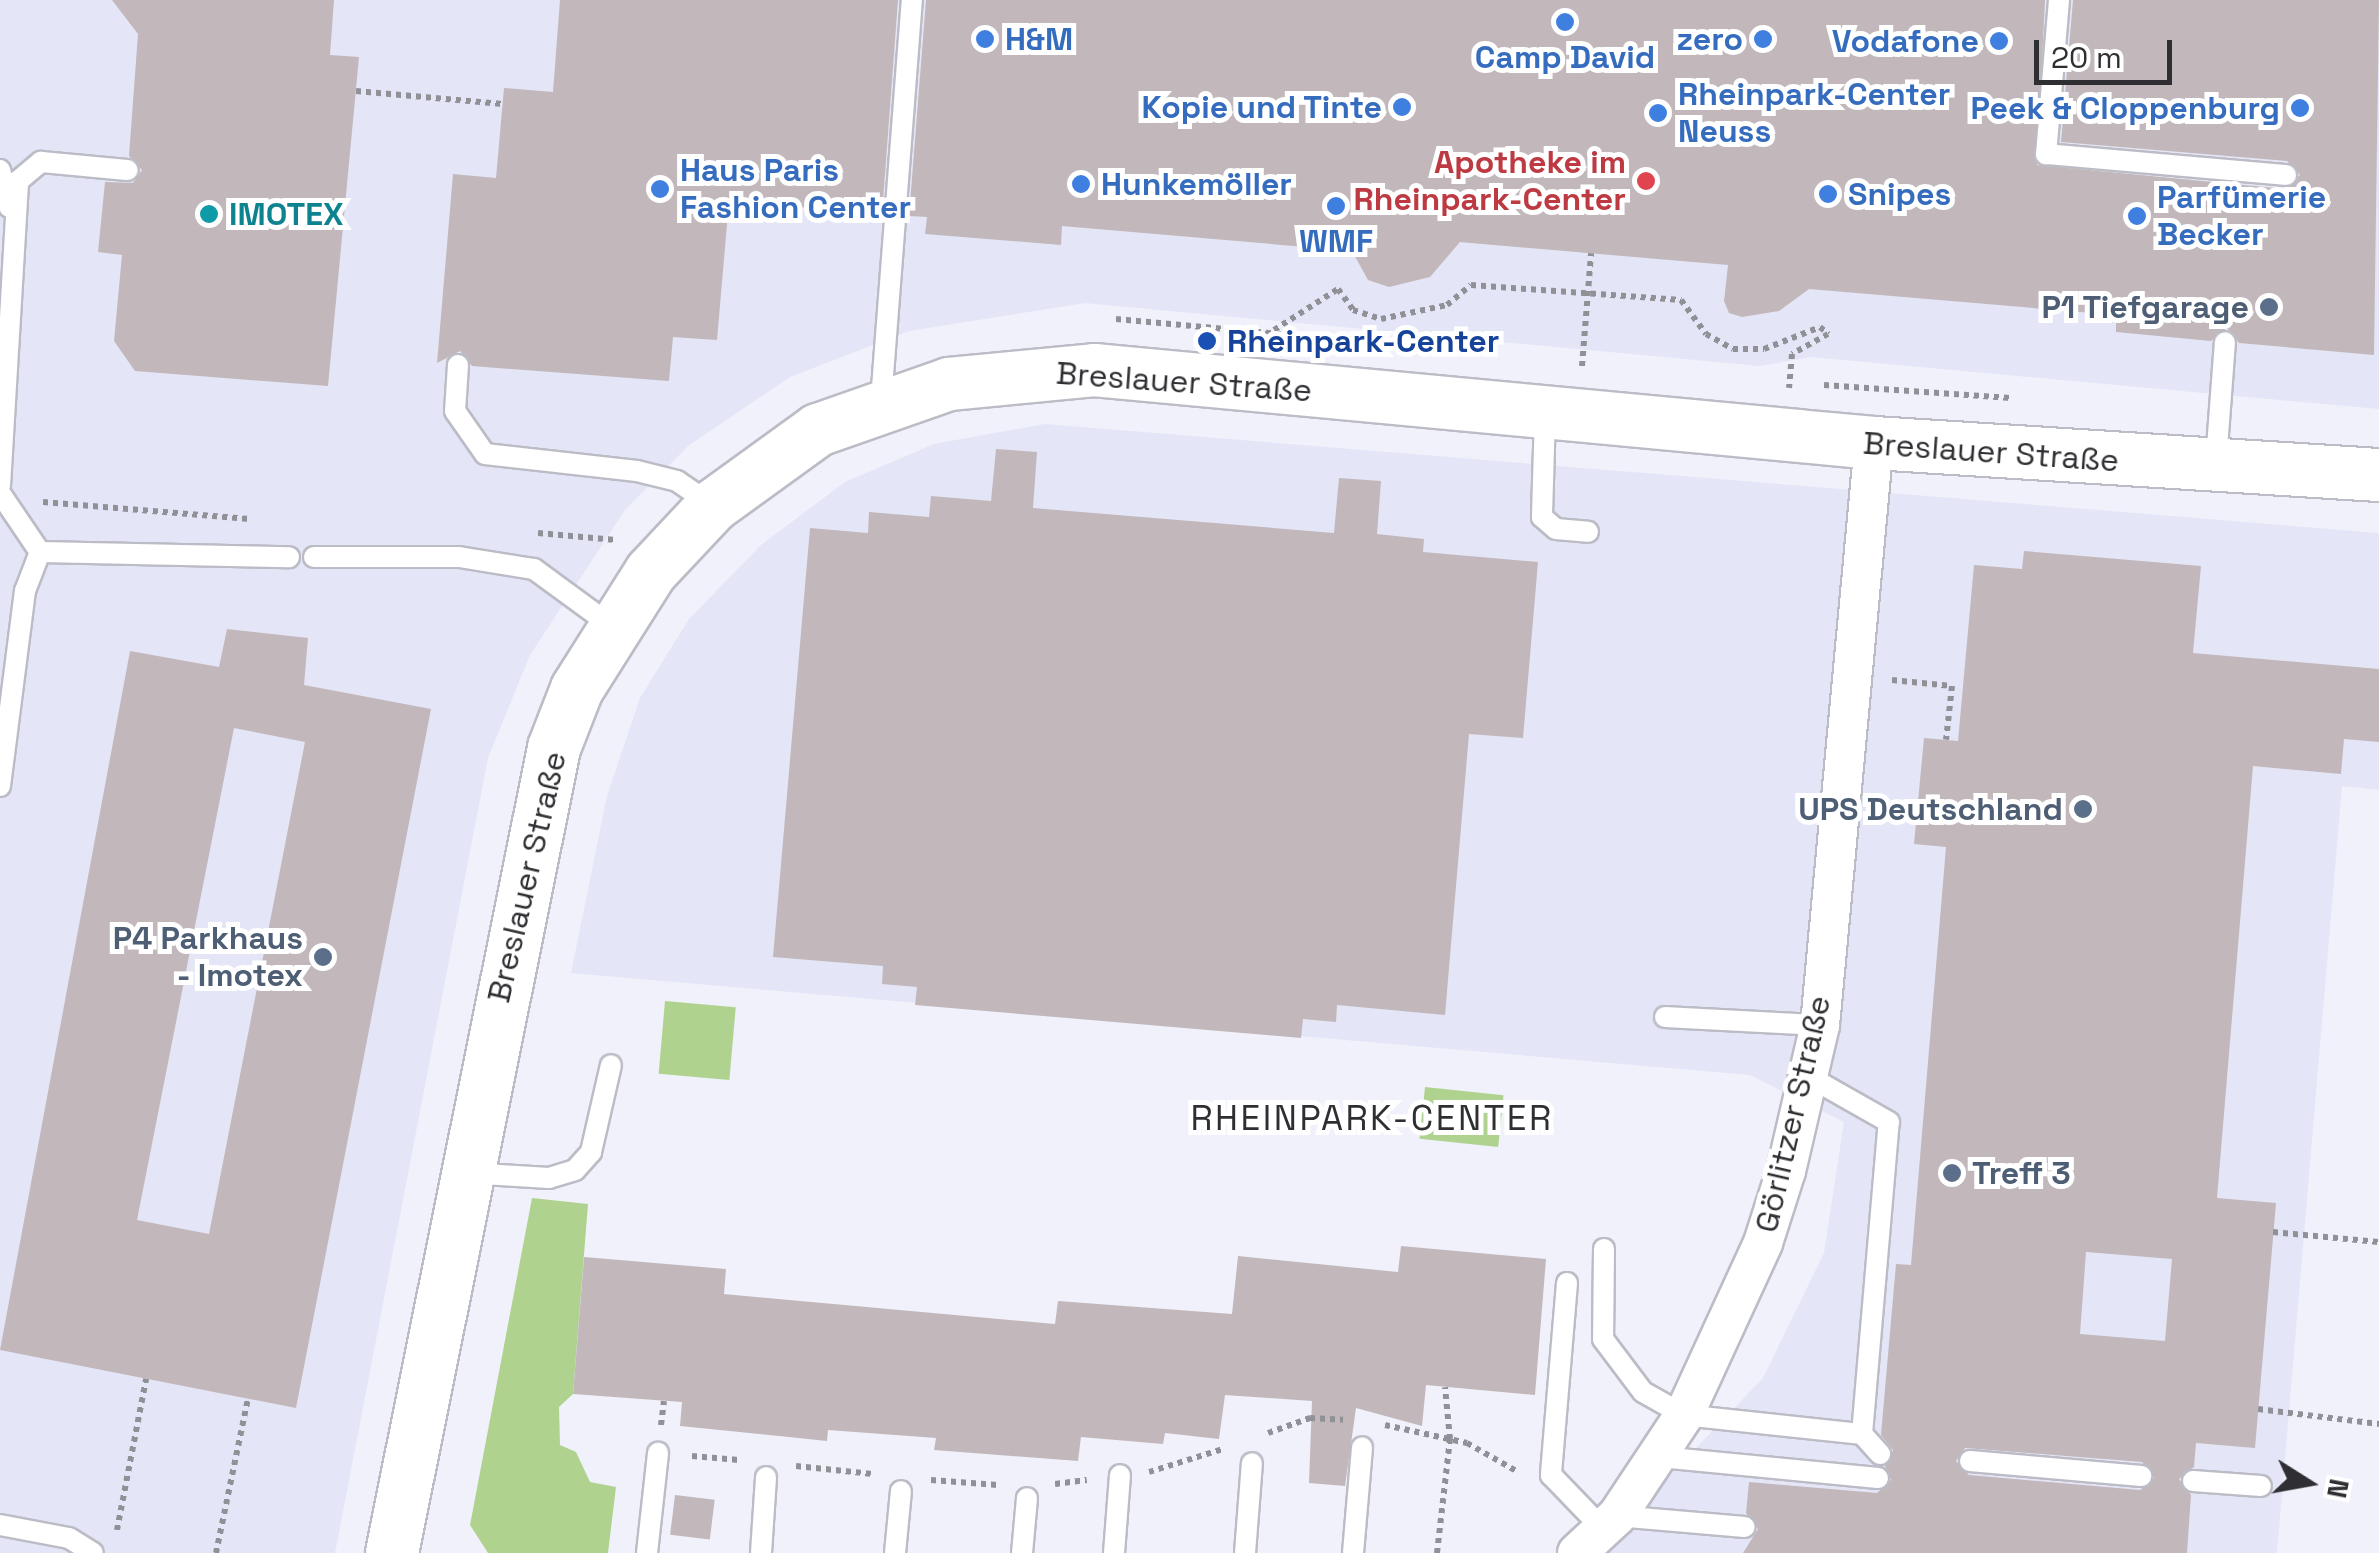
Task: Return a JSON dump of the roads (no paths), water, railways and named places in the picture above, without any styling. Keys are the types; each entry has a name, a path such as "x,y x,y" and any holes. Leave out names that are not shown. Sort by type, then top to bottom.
{"street":[{"name":"Breslauer Straße","path":"392,1553 539,803 576,689 612,626 713,506 818,430 882,402 1020,372 1094,370 1874,443 2136,463 2216,461 2379,475"},
{"name":"Görlitzer Straße","path":"1599,1533 1660,1458 1764,1243 1820,1024 1874,443"}],"lane":[{"path":"882,402 912,0"},
{"path":"2059,0 2046,154 2286,174"},
{"path":"40,552 11,513 0,489 18,181 28,166 128,170"},
{"path":"0,170 15,228"},
{"path":"2216,461 2225,342"},
{"path":"458,364 455,411 485,454 637,471 676,481 713,506"},
{"path":"1545,414 1542,517 1556,529 1588,532"},
{"path":"40,552 290,557"},
{"path":"0,786 19,628 40,552"},
{"path":"314,557 459,557 534,569 612,626"},
{"path":"1665,1017 1820,1024"},
{"path":"465,1172 549,1178 575,1170 591,1152 611,1065"},
{"path":"1806,1075 1889,1122 1862,1434"},
{"path":"1604,1249 1602,1339 1643,1392 1684,1415 1862,1434 1880,1454"},
{"path":"1567,1283 1551,1475 1599,1533 1745,1527"},
{"path":"1353,1553 1362,1447"},
{"path":"647,1553 658,1453"},
{"path":"1660,1458 1878,1478"},
{"path":"1970,1461 2141,1476"},
{"path":"1244,1553 1252,1464"},
{"path":"1114,1553 1120,1476"},
{"path":"761,1553 766,1477"},
{"path":"2192,1480 2261,1486"},
{"path":"896,1553 901,1491"},
{"path":"1022,1553 1027,1498"},
{"path":"0,1525 69,1538 93,1553"}],"place":[{"name":"Camp David","path":"1565,22"},
{"name":"H&M","path":"985,39"},
{"name":"zero","path":"1763,39"},
{"name":"Vodafone","path":"1999,41"},
{"name":"Kopie und Tinte","path":"1402,107"},
{"name":"Peek & Cloppenburg","path":"2300,108"},
{"name":"Rheinpark-Center Neuss","path":"1658,113"},
{"name":"Apotheke im Rheinpark-Center","path":"1646,181"},
{"name":"Hunkemöller","path":"1081,184"},
{"name":"Haus Paris Fashion Center","path":"660,189"},
{"name":"Snipes","path":"1828,194"},
{"name":"WMF","path":"1336,206"},
{"name":"IMOTEX","path":"209,214"},
{"name":"Parfümerie Becker","path":"2137,216"},
{"name":"P1 Tiefgarage","path":"2269,307"},
{"name":"Rheinpark-Center","path":"1207,341"},
{"name":"UPS Deutschland","path":"2083,809"},
{"name":"P4 Parkhaus - Imotex","path":"323,957"},
{"name":"Treff 3","path":"1952,1173"}],"district":[{"name":"RHEINPARK-CENTER","path":"1372,1118"}]}
